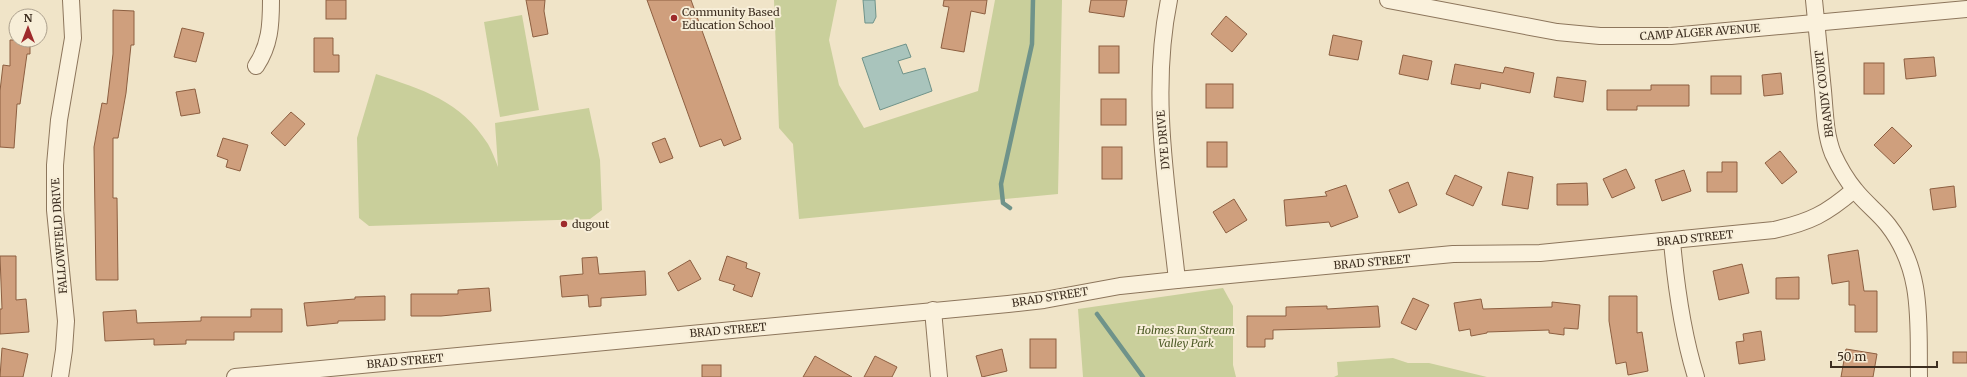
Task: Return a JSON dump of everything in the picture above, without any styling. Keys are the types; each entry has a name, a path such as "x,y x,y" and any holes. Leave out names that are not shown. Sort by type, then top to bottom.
{"street":[{"name":"FALLOWFIELD DRIVE","path":"60,377 66,321 55,210 55,165 58,120 73,38 71,0"},
{"path":"256,66 269,40 271,28 271,0"},
{"name":"DYE DRIVE","path":"1168,0 1162,42 1160,94 1161,136 1177,280"},
{"name":"CAMP ALGER AVENUE","path":"1388,0 1557,32 1600,36 1671,36 1967,9"},
{"name":"BRANDY COURT","path":"1814,0 1826,131 1832,152 1842,172 1854,190 1888,224 1900,242 1910,262 1918,304 1919,377"},
{"name":"BRAD STREET","path":"235,377 349,372 933,310 1044,300 1120,286 1177,280 1453,254 1540,253 1774,230 1799,224 1818,217 1835,207 1854,190"},
{"path":"1672,241 1676,287 1684,335 1696,377"},
{"path":"933,310 939,377"}],"green space":[{"path":"774,0 837,0 829,40 839,85 864,128 978,91 995,0 1062,0 1058,194 799,219 793,144 779,128"},
{"path":"522,15 539,110 500,117 484,22"},
{"path":"376,74 439,98 453,107 477,129 488,144 498,167 495,123 589,108 600,160 602,210 590,219 369,226 359,218 357,138"},
{"name":"Holmes Run Stream Valley Park","path":"1223,288 1233,306 1233,365 1236,377 1083,377 1078,309"},
{"path":"1393,358 1408,363 1429,363 1487,377 1334,377 1338,375 1337,362"}],"water":[{"path":"863,0 875,0 876,17 873,23 865,23"},
{"path":"906,44 911,57 898,61 903,74 925,68 932,91 880,110 862,58"}],"building":[{"path":"326,0 346,0 346,19 326,19"},
{"path":"526,0 545,0 544,11 548,34 533,37"},
{"path":"647,0 691,0 741,139 724,146 721,139 700,147"},
{"path":"944,0 987,0 985,14 971,11 964,52 941,48 949,7 943,6"},
{"path":"1091,0 1127,0 1124,17 1089,12"},
{"path":"113,10 134,11 134,45 131,45 126,93 118,138 113,138 113,198 117,198 118,280 96,280 94,147 102,103 107,104 113,54"},
{"path":"1226,16 1247,34 1232,52 1211,34"},
{"path":"182,28 204,33 196,62 174,57"},
{"path":"1333,35 1362,41 1358,60 1329,55"},
{"path":"314,38 333,38 333,55 339,55 339,72 314,72"},
{"path":"1099,46 1119,46 1119,73 1099,73"},
{"path":"10,48 30,48 30,54 27,54 20,104 17,104 14,148 0,147 0,91 3,65 10,66"},
{"path":"1403,55 1432,61 1428,80 1399,74"},
{"path":"1934,57 1936,76 1906,79 1904,59"},
{"path":"1864,63 1884,63 1884,94 1864,94"},
{"path":"1455,64 1503,73 1505,67 1534,73 1530,93 1481,83 1480,89 1451,84"},
{"path":"1781,73 1783,94 1764,96 1762,75"},
{"path":"1711,76 1741,76 1741,94 1711,94"},
{"path":"1557,77 1586,81 1583,102 1554,97"},
{"path":"1206,84 1233,84 1233,108 1206,108"},
{"path":"1651,85 1689,85 1689,106 1637,106 1637,110 1607,110 1607,90 1651,90"},
{"path":"195,89 200,113 181,116 176,92"},
{"path":"1101,99 1126,99 1126,125 1101,125"},
{"path":"291,112 305,124 285,146 271,133"},
{"path":"1892,127 1912,146 1894,164 1874,145"},
{"path":"223,138 248,145 240,171 226,167 228,160 217,156"},
{"path":"665,138 673,158 660,163 652,143"},
{"path":"1207,142 1227,142 1227,167 1207,167"},
{"path":"1102,147 1122,147 1122,179 1102,179"},
{"path":"1780,151 1797,172 1782,184 1765,163"},
{"path":"1722,162 1737,162 1737,192 1707,192 1707,172 1722,172"},
{"path":"1626,169 1635,188 1612,198 1603,179"},
{"path":"1684,170 1691,191 1662,201 1655,180"},
{"path":"1508,172 1533,177 1528,209 1502,205"},
{"path":"1455,175 1482,187 1473,206 1446,194"},
{"path":"1408,182 1417,205 1399,213 1389,190"},
{"path":"1587,183 1588,205 1557,205 1557,184"},
{"path":"1346,185 1358,217 1331,227 1329,222 1286,226 1284,200 1327,196 1325,192"},
{"path":"1954,186 1956,207 1933,210 1930,189"},
{"path":"1234,199 1247,220 1226,233 1213,212"},
{"path":"1858,250 1864,291 1877,291 1877,332 1855,332 1855,305 1849,305 1849,281 1832,284 1828,255"},
{"path":"0,256 16,256 16,300 26,299 29,332 0,334 0,309 2,309"},
{"path":"727,256 747,263 746,268 760,273 752,297 733,290 735,285 719,280"},
{"path":"597,257 599,274 645,271 646,295 601,298 601,306 589,307 588,295 562,297 560,276 583,274 582,258"},
{"path":"690,260 701,279 678,291 668,273"},
{"path":"1742,264 1749,293 1719,300 1713,271"},
{"path":"1799,277 1799,299 1776,299 1776,278"},
{"path":"489,288 491,311 441,316 411,316 411,294 458,294 458,290"},
{"path":"385,296 385,320 338,321 338,323 307,326 304,303 355,299 355,297"},
{"path":"1609,296 1637,296 1637,333 1642,332 1648,371 1628,375 1626,362 1616,364 1609,321"},
{"path":"1413,298 1429,305 1416,330 1401,323"},
{"path":"1481,299 1483,309 1552,307 1552,302 1580,305 1578,329 1564,328 1564,335 1549,333 1549,330 1487,332 1471,336 1470,329 1459,331 1454,303"},
{"path":"1327,306 1327,309 1378,306 1380,327 1273,330 1273,339 1265,339 1265,347 1247,347 1247,316 1286,316 1286,307"},
{"path":"251,309 282,309 282,332 234,332 234,340 186,340 186,344 154,345 154,339 105,341 103,312 136,310 137,323 201,321 201,317 251,317"},
{"path":"1761,331 1765,360 1739,364 1736,342 1744,341 1743,334"},
{"path":"1030,339 1056,339 1056,368 1030,368"},
{"path":"2,348 28,354 23,377 0,377"},
{"path":"1002,349 1007,371 982,377 976,356"},
{"path":"1846,349 1877,354 1873,377 1841,377"},
{"path":"1953,352 1967,352 1967,363 1953,363"},
{"path":"815,356 852,377 803,377"},
{"path":"875,356 897,367 892,377 864,377"},
{"path":"702,365 721,365 721,377 702,377"}],"waterway":[{"path":"1010,208 1003,203 1001,184 1032,44 1033,0"},
{"path":"1097,314 1143,377"}],"place":[{"name":"Community Based Education School","path":"674,18"},
{"name":"dugout","path":"564,224"}]}
